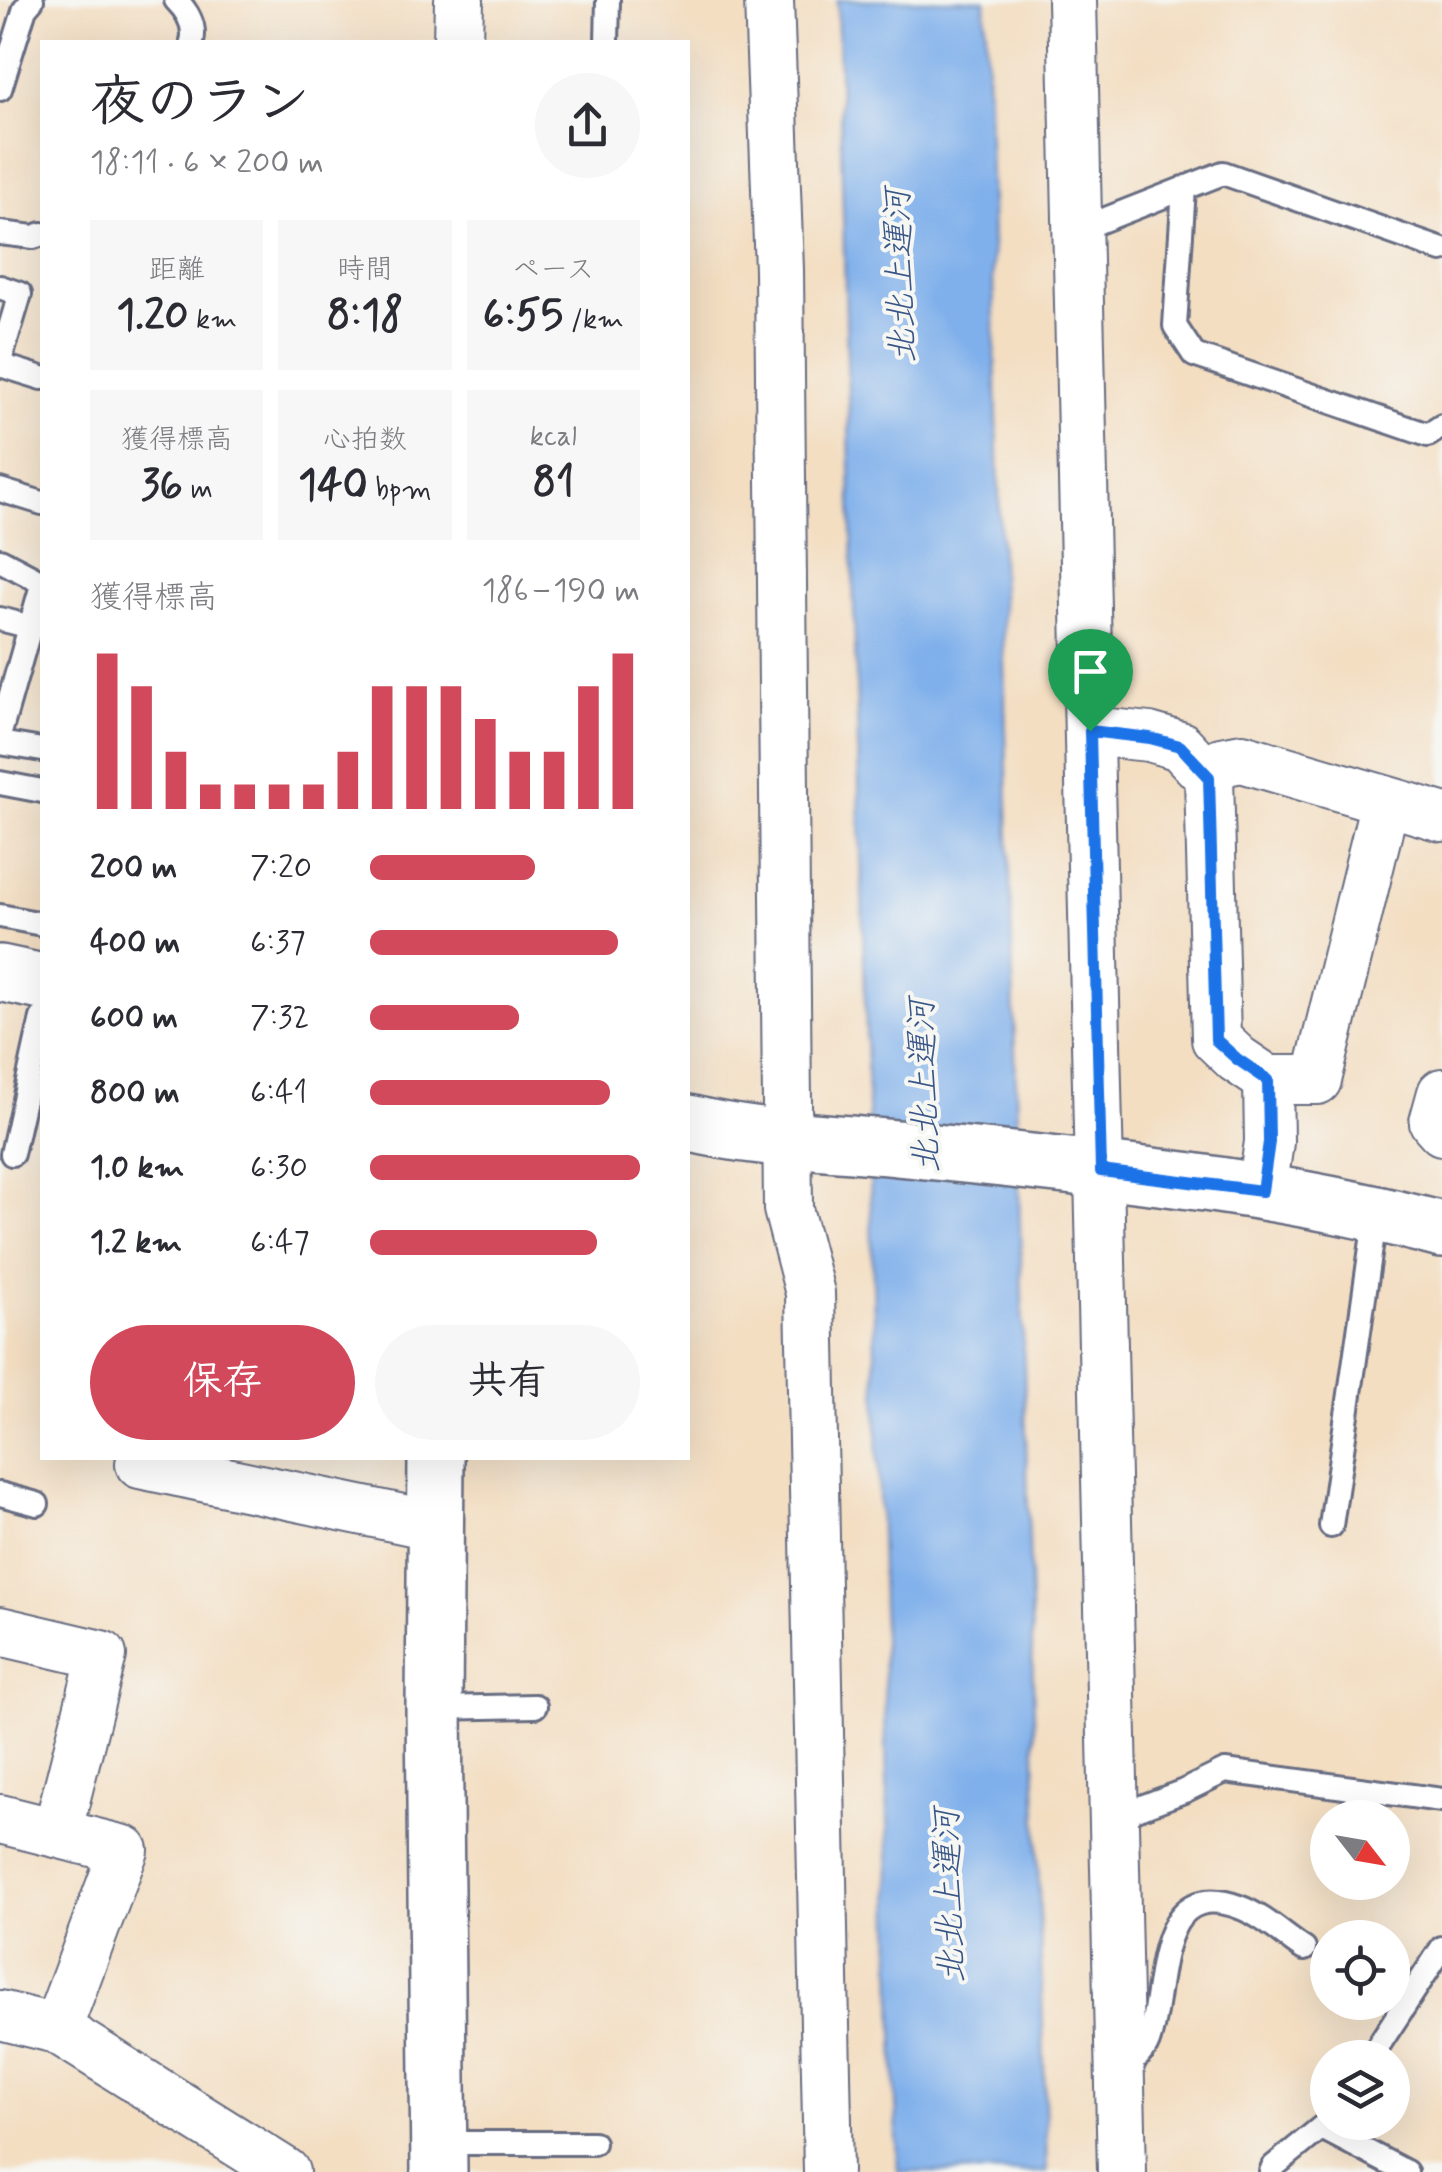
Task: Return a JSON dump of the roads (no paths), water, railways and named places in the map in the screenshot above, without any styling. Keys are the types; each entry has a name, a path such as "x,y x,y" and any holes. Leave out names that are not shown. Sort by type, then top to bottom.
{"street":[{"path":"458,40 459,0"},
{"path":"770,0 804,1139 788,1209 810,1293 828,2172"},
{"path":"1072,0 1090,731 1081,1168 1114,1818 1122,2172"},
{"path":"1090,731 1180,746 1209,777"},
{"path":"1385,802 1316,1080 1268,1080 1216,1040 1209,777 1221,762 1242,758 1442,817"},
{"path":"0,973 40,982"},
{"path":"1262,1191 1269,1142 1268,1080"},
{"path":"1442,1093 1434,1122 1442,1131"},
{"path":"690,1124 736,1135 1081,1168 1262,1191 1442,1230"},
{"path":"436,1460 434,1708 440,2158"},
{"path":"140,1464 436,1526"},
{"path":"0,1631 102,1655 56,1833"},
{"path":"0,1818 124,1850 57,2029"},
{"path":"0,2015 57,2029 285,2172"}],"lane":[{"path":"0,88 25,8 32,0"},
{"path":"176,0 187,11 193,40"},
{"path":"607,40 608,0"},
{"path":"1078,230 1223,172 1442,250"},
{"path":"1184,188 1175,326 1194,355 1428,436 1442,426"},
{"path":"0,233 34,238 40,235"},
{"path":"0,288 20,294 0,363 40,377"},
{"path":"0,490 40,501"},
{"path":"0,560 40,582"},
{"path":"0,733 9,669 31,627 40,591"},
{"path":"0,619 31,627"},
{"path":"0,743 40,750"},
{"path":"0,784 40,792"},
{"path":"0,916 40,924"},
{"path":"12,1154 40,1027"},
{"path":"1330,1526 1376,1213"},
{"path":"0,1494 38,1504"},
{"path":"434,1708 535,1706"},
{"path":"1114,1818 1225,1770 1442,1800"},
{"path":"1120,2068 1136,2061 1148,2043 1168,1935 1190,1908 1212,1901 1242,1908 1304,1949"},
{"path":"1382,2040 1442,1948"},
{"path":"1272,2172 1273,2167 1310,2138"},
{"path":"1350,2140 1406,2172"},
{"path":"440,2158 593,2143"}],"water":[{"name":"北北上運河","path":"837,0 985,0 1047,2172 898,2172"}]}
